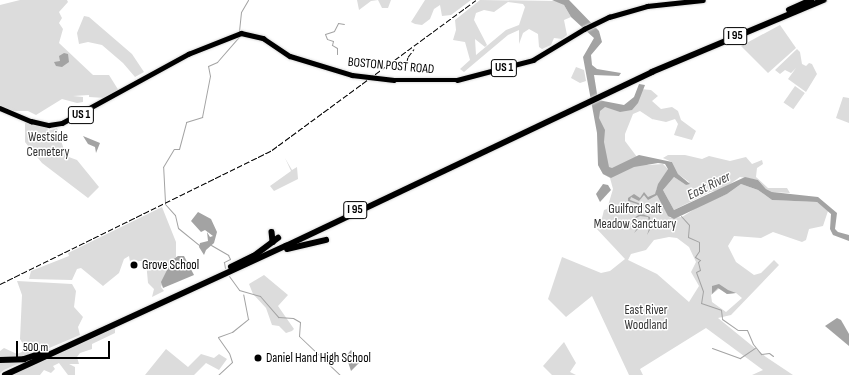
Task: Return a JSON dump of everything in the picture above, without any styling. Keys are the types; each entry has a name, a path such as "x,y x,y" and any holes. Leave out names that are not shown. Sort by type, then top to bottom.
{"highway":[{"path":"781,14 811,0"},
{"name":"I 95","path":"119,321 646,73 815,0"},
{"name":"I 95","path":"646,73 823,0"},
{"name":"I 95","path":"0,374 253,262 590,99"},
{"path":"272,232 273,242"},
{"path":"218,274 254,256 278,238"},
{"path":"253,262 283,250 326,240"},
{"name":"I 95","path":"5,375 111,324"},
{"path":"0,360 24,359 50,351"}],"main road":[{"name":"BOSTON POST ROAD","path":"0,108 31,122 49,125 62,124 188,54 240,33 263,38 289,56 350,75 446,81 530,61 592,24 646,6 703,0"}],"green space":[{"path":"20,0 67,0 68,2 59,12 62,18 59,23 63,29 59,43 93,75 109,75 119,91 105,98 89,97 89,95 73,96 83,97 83,102 77,103 62,99 36,115 28,111 13,111 0,107 0,5"},
{"path":"357,0 378,0 371,1 359,10"},
{"path":"378,0 391,0 388,8 382,8"},
{"path":"425,0 471,0 451,15 442,16 440,5 434,9 430,19 422,25 411,22"},
{"path":"480,0 557,1 564,5 571,17 564,20 567,35 562,39 554,38 551,45 542,49 539,47 538,34 529,29 523,33 519,44 519,30 508,35 464,72 460,69 470,60 465,42 453,40 456,30 455,20","holes":["508,2 523,4 525,7 519,25 506,30 476,55 475,39 485,47 487,45 474,20 476,13 484,10 494,12"]},
{"path":"84,16 89,17 132,54 144,72 135,77 123,63 102,45 88,42 79,44 77,33"},
{"path":"780,25 796,48 768,73 741,46"},
{"path":"797,49 800,52 802,64 806,66 809,63 812,64 817,74 806,92 788,79 796,68 791,73 785,70 780,74 775,70"},
{"path":"576,67 584,70 586,81 580,83 571,78"},
{"path":"795,86 805,93 793,109 784,102"},
{"name":"Guilford Salt Meadow Sanctuary","path":"640,89 651,90 658,96 652,101 661,109 672,107 678,111 681,120 696,131 692,140 674,135 678,124 675,119 666,122 652,119 640,111 633,114 625,134 625,141 637,157 648,165 663,164 668,169 656,190 670,218 682,217 701,205 727,194 741,184 758,190 772,200 817,202 828,211 823,226 809,229 806,240 802,242 773,232 761,238 734,236 728,246 736,262 754,275 761,273 774,260 779,265 731,315 718,318 766,357 793,375 752,375 763,370 706,328 640,369 643,375 629,375 592,296 566,317 548,299 562,257 601,273 610,271 625,259 595,227 596,220 602,218 604,210 607,209 613,189 610,178 603,174 598,165 600,134 595,106 627,108","holes":["669,237 677,238 689,247 696,262 691,272 699,286 689,302 657,274 628,260 631,254 646,250 654,240","720,288 727,294 736,293 742,298 726,312 712,302 711,295"]},
{"path":"843,97 849,98 849,123 836,118"},
{"name":"Westside Cemetery","path":"25,121 47,126 48,131 57,128 66,156 77,160 99,187 88,198 42,163 25,142"},
{"path":"668,155 685,155 702,159 709,156 730,161 746,157 752,164 762,160 763,164 757,168 756,177 768,188 787,188 790,193 772,192 766,189 758,180 740,177 723,189 710,192 674,210 663,190 674,177 686,185 689,182 678,174 672,162 663,158"},
{"path":"285,158 292,170 297,167 298,179 274,191 270,186 291,171"},
{"path":"162,207 176,242 176,257 172,260 161,287 164,291 152,297 154,289 148,283 146,261 139,261 131,268 129,256 124,259 119,273 103,286 81,268 77,269 72,280 29,279 31,271 69,256 68,253"},
{"path":"264,275 288,295 278,306 294,329 292,331 286,333 279,326 272,325 266,308 253,294 249,284"},
{"path":"17,281 72,284 76,291 74,307 83,317 78,327 80,335 28,357 0,360 0,351 4,348 17,354 22,352 23,344 20,339 22,295"},
{"path":"115,326 115,333 92,344 92,349 80,353 77,357 79,364 69,364 75,367 75,375 68,375 59,363 53,366 55,369 51,373 44,370 40,375 11,375"},
{"path":"564,342 576,363 570,372 576,375 552,375 543,366"},
{"path":"166,349 188,367 201,354 214,358 219,354 227,359 219,370 206,363 194,375 145,375"},
{"path":"26,360 4,370 0,373 0,362"}],"shaded area":[{"path":"552,0 569,0 599,31 602,42 591,55 592,65 597,69 621,73 619,76 594,75 598,100 624,105 634,97 639,84 645,85 638,103 632,110 620,112 605,107 600,111 599,118 605,130 604,142 609,167 612,168 639,155 672,162 678,174 690,184 686,185 674,177 663,190 674,210 745,177 758,180 766,189 772,192 818,197 837,213 835,229 838,232 849,235 849,241 833,235 830,229 831,214 817,202 772,200 758,190 741,184 727,194 674,219 668,216 657,195 648,200 644,195 639,201 631,197 630,200 641,204 640,209 642,214 650,217 651,228 647,235 650,226 648,217 640,216 636,218 639,228 634,233 638,227 630,224 635,223 634,218 640,214 636,210 637,204 628,201 628,198 634,194 640,198 644,192 648,197 655,194 658,184 668,169 665,164 658,163 634,167 611,178 603,174 598,165 597,133 583,57 594,38 571,17 564,5"},
{"path":"64,53 68,54 69,62 62,67 56,66 54,62 60,61 59,56"},
{"path":"83,136 100,143 96,153 95,147 88,144"},
{"path":"603,184 608,185 611,190 600,202 596,194"},
{"path":"198,212 211,219 217,232 214,243 206,250 204,255 199,247 200,243 208,241 207,232 210,237 213,236 205,230 201,232 191,221"},
{"path":"178,256 184,256 194,275 163,288 161,282 172,260"},
{"path":"719,284 736,293 727,294 718,288 712,294 712,286"},
{"path":"837,318 841,320 849,334 849,346 825,326"},
{"path":"351,350 360,362 351,371 346,356"}],"waterway":[{"path":"239,31 241,12 248,0"},
{"path":"337,54 337,48 332,45 333,41 327,39 325,34 334,31 338,23 344,24"},
{"path":"165,202 163,167 174,149 179,149 186,122 202,117 210,76 208,66 217,62 240,36"},
{"path":"165,204 175,215 178,228 200,246"},
{"path":"681,216 689,225 688,237 699,242 699,251 695,257 700,260 698,262 700,270 696,272 703,291 701,303 721,310 722,318"},
{"path":"211,245 228,255 230,259 224,262 225,268"},
{"path":"229,276 239,290 260,296 278,317 293,318 300,322 299,336 340,375"},
{"path":"218,375 232,362 229,353 218,337 232,332 248,319 243,294"},
{"path":"722,319 738,330 747,330 753,344 761,354 769,353 773,356"},
{"path":"712,348 740,358 755,348"}],"railway":[{"path":"0,284 272,150 476,0"},
{"path":"405,69 408,57 414,49"}],"place":[{"name":"Grove School","path":"134,265"},
{"name":"Daniel Hand High School","path":"258,358"}],"water label":[{"name":"East River","path":"709,186"}],"park label":[{"name":"East River Woodland","path":"646,318"}]}
